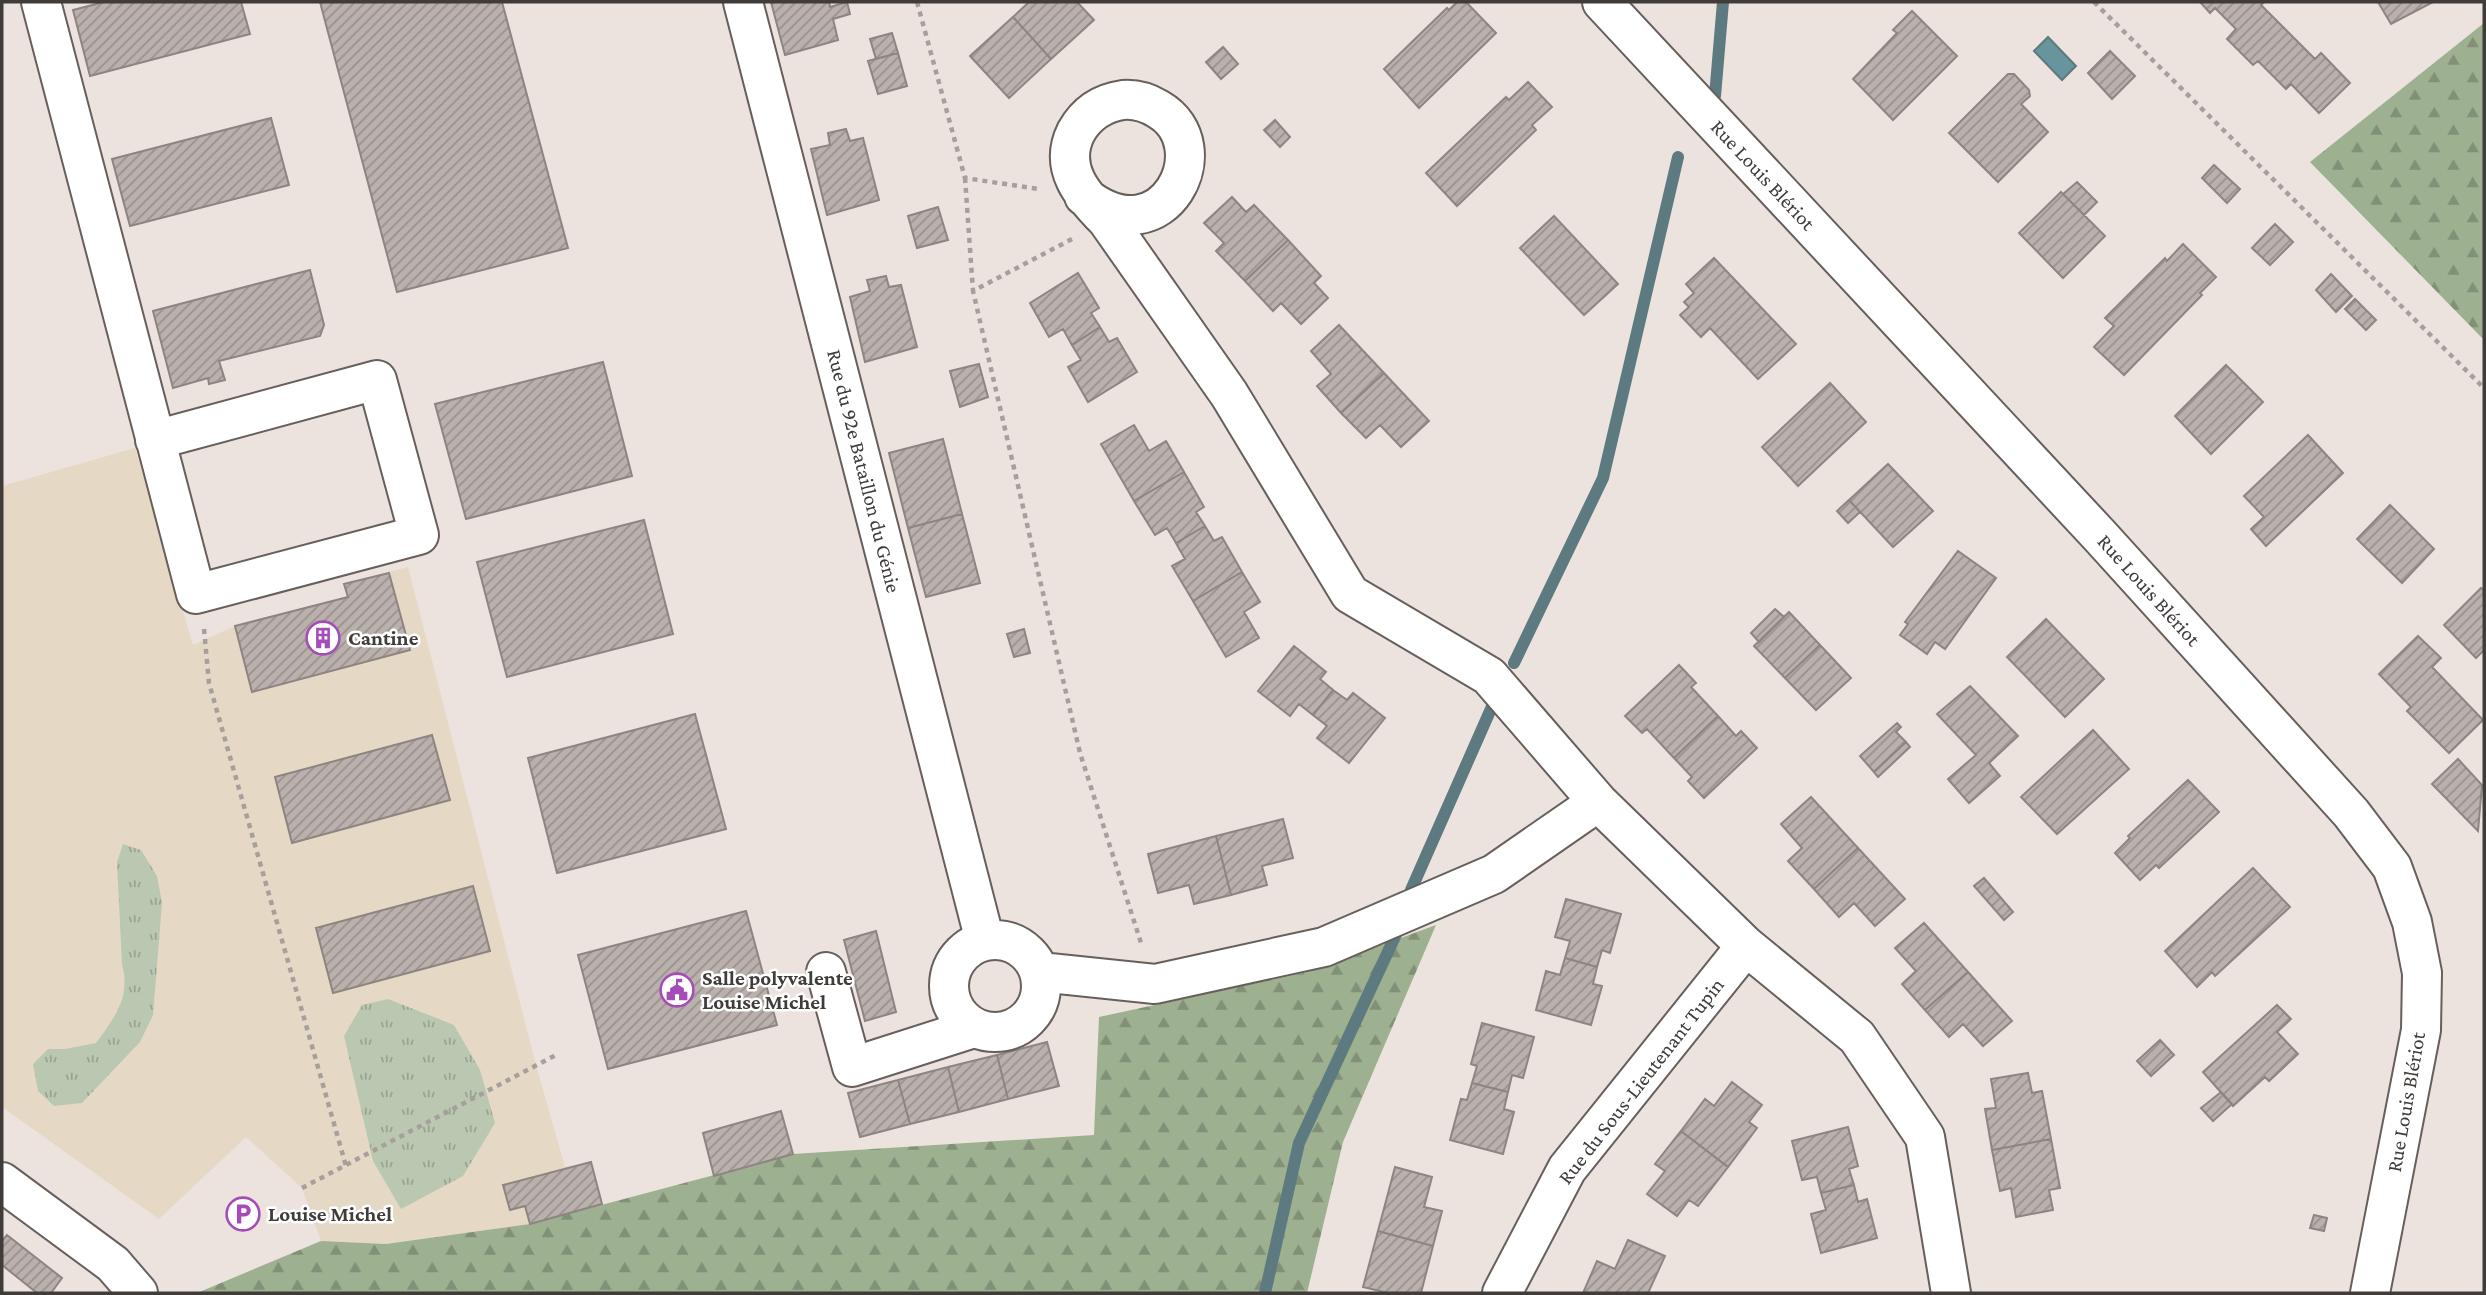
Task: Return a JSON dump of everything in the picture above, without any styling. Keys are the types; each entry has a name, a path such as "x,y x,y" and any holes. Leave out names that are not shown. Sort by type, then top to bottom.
{"street":[{"path":"41,2 155,440 196,594 419,535 377,380 155,440"},
{"name":"Rue du 92e Bataillon du Génie","path":"743,2 985,941"},
{"name":"Rue Louis Blériot","path":"1602,2 2100,536 2350,813 2392,867 2412,922 2422,973 2421,1030 2371,1293"},
{"path":"1095,208 1228,394 1350,594 1489,676 1598,802 1746,946 1857,1037 1926,1137 1951,1293"},
{"path":"1040,972 1155,984 1324,947 1494,874 1598,802"},
{"path":"1001,940 1019,946 1033,959 1040,972 1041,990 1036,1009 1026,1021 1003,1032 974,1028 955,1009 950,998 949,984 955,964 965,951 985,941 1001,940"},
{"name":"Rue du Sous-Lieutenant Tupin","path":"1502,1293 1567,1169 1746,946"},
{"path":"827,972 852,1067 974,1028"},
{"path":"2,1182 52,1216 113,1264 138,1293"}],"path":[{"path":"917,2 965,178 973,291 1080,753 1155,984"},
{"path":"2094,2 2484,388"},
{"path":"965,178 1095,208"},
{"path":"973,291 1095,208"},
{"path":"196,594 207,639 209,683 346,1166"},
{"path":"302,1188 556,1055"}],"shaded area":[{"path":"135,448 193,645 235,626 347,597 344,584 408,567 536,1065 565,1167 591,1162 602,1204 530,1224 386,1244 321,1241 302,1188 246,1137 159,1219 2,1107 2,486"}],"green space":[{"path":"2484,23 2484,340 2310,162"},
{"path":"123,844 141,850 157,876 162,903 153,1015 140,1042 82,1103 54,1106 38,1091 33,1064 48,1049 65,1049 96,1043 115,1015 123,997 117,862"},
{"path":"1436,925 1343,1142 1307,1293 197,1293 321,1241 386,1244 530,1224 793,1154 1094,1135 1099,1017 1308,972"},
{"path":"388,999 454,1025 480,1070 495,1123 463,1176 401,1209 373,1161 344,1036 362,1005"}],"water":[{"path":"2048,37 2076,66 2062,80 2034,51"}],"building":[{"path":"104,2 241,2 250,34 90,76 73,10"},
{"path":"320,2 502,2 568,248 397,292"},
{"path":"771,2 829,2 830,7 847,2 850,14 833,19 838,40 785,55"},
{"path":"1029,2 1077,2 1094,20 1051,59 1013,17"},
{"path":"1457,2 1466,2 1496,33 1419,108 1384,69 1447,8 1449,10"},
{"path":"2200,2 2264,2 2261,5 2315,59 2321,53 2350,83 2319,113 2291,84 2286,89 2258,61 2253,65 2227,39 2236,29 2215,8 2210,13"},
{"path":"2378,2 2433,2 2391,24"},
{"path":"1912,11 1957,56 1893,120 1853,79 1897,33 1893,30"},
{"path":"1013,17 1051,59 1009,98 970,56"},
{"path":"892,33 898,53 876,59 870,39"},
{"path":"1223,47 1238,64 1221,79 1206,62"},
{"path":"2110,51 2135,76 2112,99 2088,73"},
{"path":"898,53 907,86 878,94 868,61"},
{"path":"2008,74 2014,74 2029,90 2030,96 2021,104 2048,132 1998,182 1949,133"},
{"path":"1528,82 1552,107 1532,125 1536,130 1457,206 1426,173 1506,97 1509,100"},
{"path":"271,118 289,185 130,226 112,159"},
{"path":"1275,120 1290,137 1280,147 1264,130"},
{"path":"846,129 850,141 863,138 879,200 827,215 811,149 830,145 828,133"},
{"path":"2214,165 2240,189 2227,203 2202,178"},
{"path":"2077,182 2097,202 2084,215 2063,194"},
{"path":"2061,192 2105,236 2063,278 2019,233"},
{"path":"1232,197 1246,212 1254,205 1288,240 1245,281 1216,251 1224,243 1204,223"},
{"path":"938,207 948,240 917,248 908,216"},
{"path":"1554,216 1618,284 1584,315 1520,248"},
{"path":"2275,224 2293,242 2270,265 2252,248"},
{"path":"1288,240 1321,276 1314,283 1328,298 1301,324 1281,303 1273,311 1245,281"},
{"path":"2183,244 2216,277 2200,293 2202,295 2124,375 2094,347 2114,326 2105,318 2165,258 2167,261"},
{"path":"1714,258 1796,344 1758,379 1710,328 1701,337 1680,315 1689,307 1684,302 1694,293 1686,284"},
{"path":"310,270 324,325 320,336 219,361 225,380 209,384 208,378 173,388 153,311"},
{"path":"1078,273 1099,308 1091,313 1100,327 1072,345 1063,329 1049,337 1030,303"},
{"path":"2331,274 2352,296 2336,312 2316,290"},
{"path":"886,276 889,287 901,285 917,347 865,362 850,297 870,291 867,280"},
{"path":"2355,299 2376,320 2366,330 2345,309"},
{"path":"1339,325 1384,373 1341,413 1317,386 1331,374 1311,351"},
{"path":"1100,327 1109,342 1117,338 1137,372 1088,402 1068,367 1081,360 1072,345"},
{"path":"603,362 632,476 466,519 435,404"},
{"path":"979,364 988,397 960,407 950,371"},
{"path":"2226,365 2263,402 2211,454 2175,416"},
{"path":"1384,373 1429,421 1401,447 1380,425 1366,438 1341,413"},
{"path":"1830,383 1866,422 1798,486 1762,447"},
{"path":"1134,425 1149,451 1166,441 1184,472 1134,501 1101,444"},
{"path":"2308,435 2343,473 2266,546 2251,529 2264,517 2244,496"},
{"path":"943,439 962,514 908,528 889,453"},
{"path":"1888,464 1933,511 1893,547 1849,500"},
{"path":"1184,472 1204,507 1196,512 1205,526 1176,543 1167,528 1155,535 1134,501"},
{"path":"1849,500 1860,512 1848,523 1837,511"},
{"path":"2390,505 2434,549 2402,583 2357,539"},
{"path":"962,514 980,583 926,597 908,528"},
{"path":"644,520 673,634 507,677 477,562"},
{"path":"1205,526 1214,541 1222,537 1242,572 1193,601 1172,566 1185,559 1176,543"},
{"path":"1958,551 1996,578 1945,649 1935,642 1927,654 1900,635 1908,624 1905,622"},
{"path":"1242,572 1260,602 1244,612 1259,638 1226,657 1193,601"},
{"name":"Cantine","path":"389,573 410,650 252,692 235,626 348,597 344,584"},
{"path":"2481,588 2484,591 2484,650 2476,658 2444,625"},
{"path":"1775,609 1784,617 1759,642 1751,633"},
{"path":"1789,612 1820,645 1785,678 1754,646"},
{"path":"2046,619 2104,679 2065,717 2007,657"},
{"path":"1024,629 1030,653 1014,657 1007,634"},
{"path":"2418,636 2441,658 2432,667 2483,720 2449,753 2407,711 2411,707 2379,674"},
{"path":"1820,645 1851,678 1816,710 1785,678"},
{"path":"1294,646 1326,672 1320,679 1333,690 1313,715 1299,704 1290,716 1258,691"},
{"path":"1679,665 1696,683 1691,687 1718,716 1674,758 1647,729 1642,733 1625,716"},
{"path":"1970,686 2018,736 1989,763 2000,776 1969,803 1948,779 1976,755 1937,714"},
{"path":"1333,690 1347,700 1353,693 1385,718 1349,763 1317,738 1327,726 1313,715"},
{"path":"695,714 726,829 557,873 528,758"},
{"path":"1718,716 1736,736 1741,731 1757,748 1704,798 1688,781 1692,777 1674,758"},
{"path":"1897,723 1901,727 1896,732 1906,742 1874,772 1860,756"},
{"path":"2093,730 2129,769 2057,834 2021,797"},
{"path":"432,735 450,800 292,843 275,777"},
{"path":"1906,742 1910,747 1878,777 1874,772"},
{"path":"2458,759 2482,785 2478,831 2432,784"},
{"path":"2188,780 2219,812 2159,868 2156,865 2140,880 2115,853 2130,838 2128,836"},
{"path":"1811,797 1858,848 1814,889 1788,861 1802,848 1781,824"},
{"path":"1283,819 1293,858 1262,866 1267,885 1231,895 1216,836"},
{"path":"1216,836 1231,895 1194,904 1189,885 1158,893 1148,854"},
{"path":"1858,848 1905,899 1875,926 1854,903 1839,917 1814,889"},
{"path":"2253,868 2290,907 2215,976 2212,972 2197,987 2165,951"},
{"path":"1984,878 2013,912 2004,920 1974,886"},
{"path":"473,886 490,951 333,993 316,928"},
{"path":"1566,899 1621,914 1610,953 1602,950 1597,967 1565,958 1570,941 1555,937"},
{"name":"Salle polyvalente Louise Michel","path":"746,911 777,1025 608,1069 578,955"},
{"path":"1924,923 1968,972 1925,1010 1902,984 1916,971 1895,948"},
{"path":"876,931 896,1012 865,1021 844,940"},
{"path":"1565,958 1597,967 1593,984 1602,986 1591,1025 1536,1010 1546,971 1560,975"},
{"path":"1968,972 2012,1021 1983,1046 1963,1024 1949,1037 1925,1010"},
{"path":"2277,1005 2291,1019 2277,1032 2298,1054 2269,1081 2265,1077 2233,1106 2203,1072"},
{"path":"1482,1023 1534,1037 1523,1078 1512,1075 1508,1092 1472,1083 1477,1066 1471,1064"},
{"path":"2160,1040 2174,1055 2151,1076 2137,1061"},
{"path":"1047,1042 1059,1086 1008,1099 997,1055"},
{"path":"997,1055 1008,1099 959,1112 948,1067"},
{"path":"948,1067 959,1112 910,1124 898,1080"},
{"path":"2028,1073 2032,1093 2042,1091 2051,1139 1992,1150 1985,1109 1996,1108 1991,1079"},
{"path":"898,1080 910,1124 860,1137 848,1093"},
{"path":"1732,1082 1762,1105 1749,1122 1757,1128 1728,1167 1681,1131 1705,1099 1714,1106"},
{"path":"1472,1083 1508,1092 1504,1109 1514,1112 1503,1154 1450,1140 1461,1099 1467,1100"},
{"path":"2221,1092 2232,1104 2213,1121 2201,1108"},
{"path":"781,1111 793,1154 714,1176 703,1133"},
{"path":"1848,1127 1858,1166 1849,1169 1854,1185 1821,1193 1817,1177 1802,1180 1792,1141"},
{"path":"1681,1131 1728,1167 1698,1206 1689,1200 1677,1216 1647,1194 1665,1171 1655,1164"},
{"path":"2051,1139 2060,1188 2049,1190 2053,1210 2016,1217 2011,1188 2000,1191 1992,1150"},
{"path":"591,1162 602,1204 530,1224 525,1206 510,1210 503,1185"},
{"path":"1395,1167 1432,1177 1424,1207 1442,1211 1433,1246 1378,1231"},
{"path":"1854,1185 1858,1202 1867,1199 1877,1238 1821,1253 1811,1214 1826,1210 1821,1193"},
{"path":"2314,1215 2327,1218 2324,1231 2310,1228"},
{"path":"1378,1231 1433,1246 1421,1293 1388,1293 1363,1287"},
{"path":"7,1235 62,1278 51,1293 37,1293 2,1265 2,1241"},
{"path":"1628,1240 1665,1256 1648,1293 1583,1293 1597,1261 1615,1269"}],"waterway":[{"path":"1715,96 1723,2"},
{"path":"1514,663 1603,478 1678,157"},
{"path":"1411,890 1494,702"},
{"path":"1265,1293 1299,1143 1399,928"}],"place":[{"name":"Cantine","path":"323,638"},
{"name":"Salle polyvalente Louise Michel","path":"677,990"},
{"name":"Louise Michel","path":"243,1214"}]}
